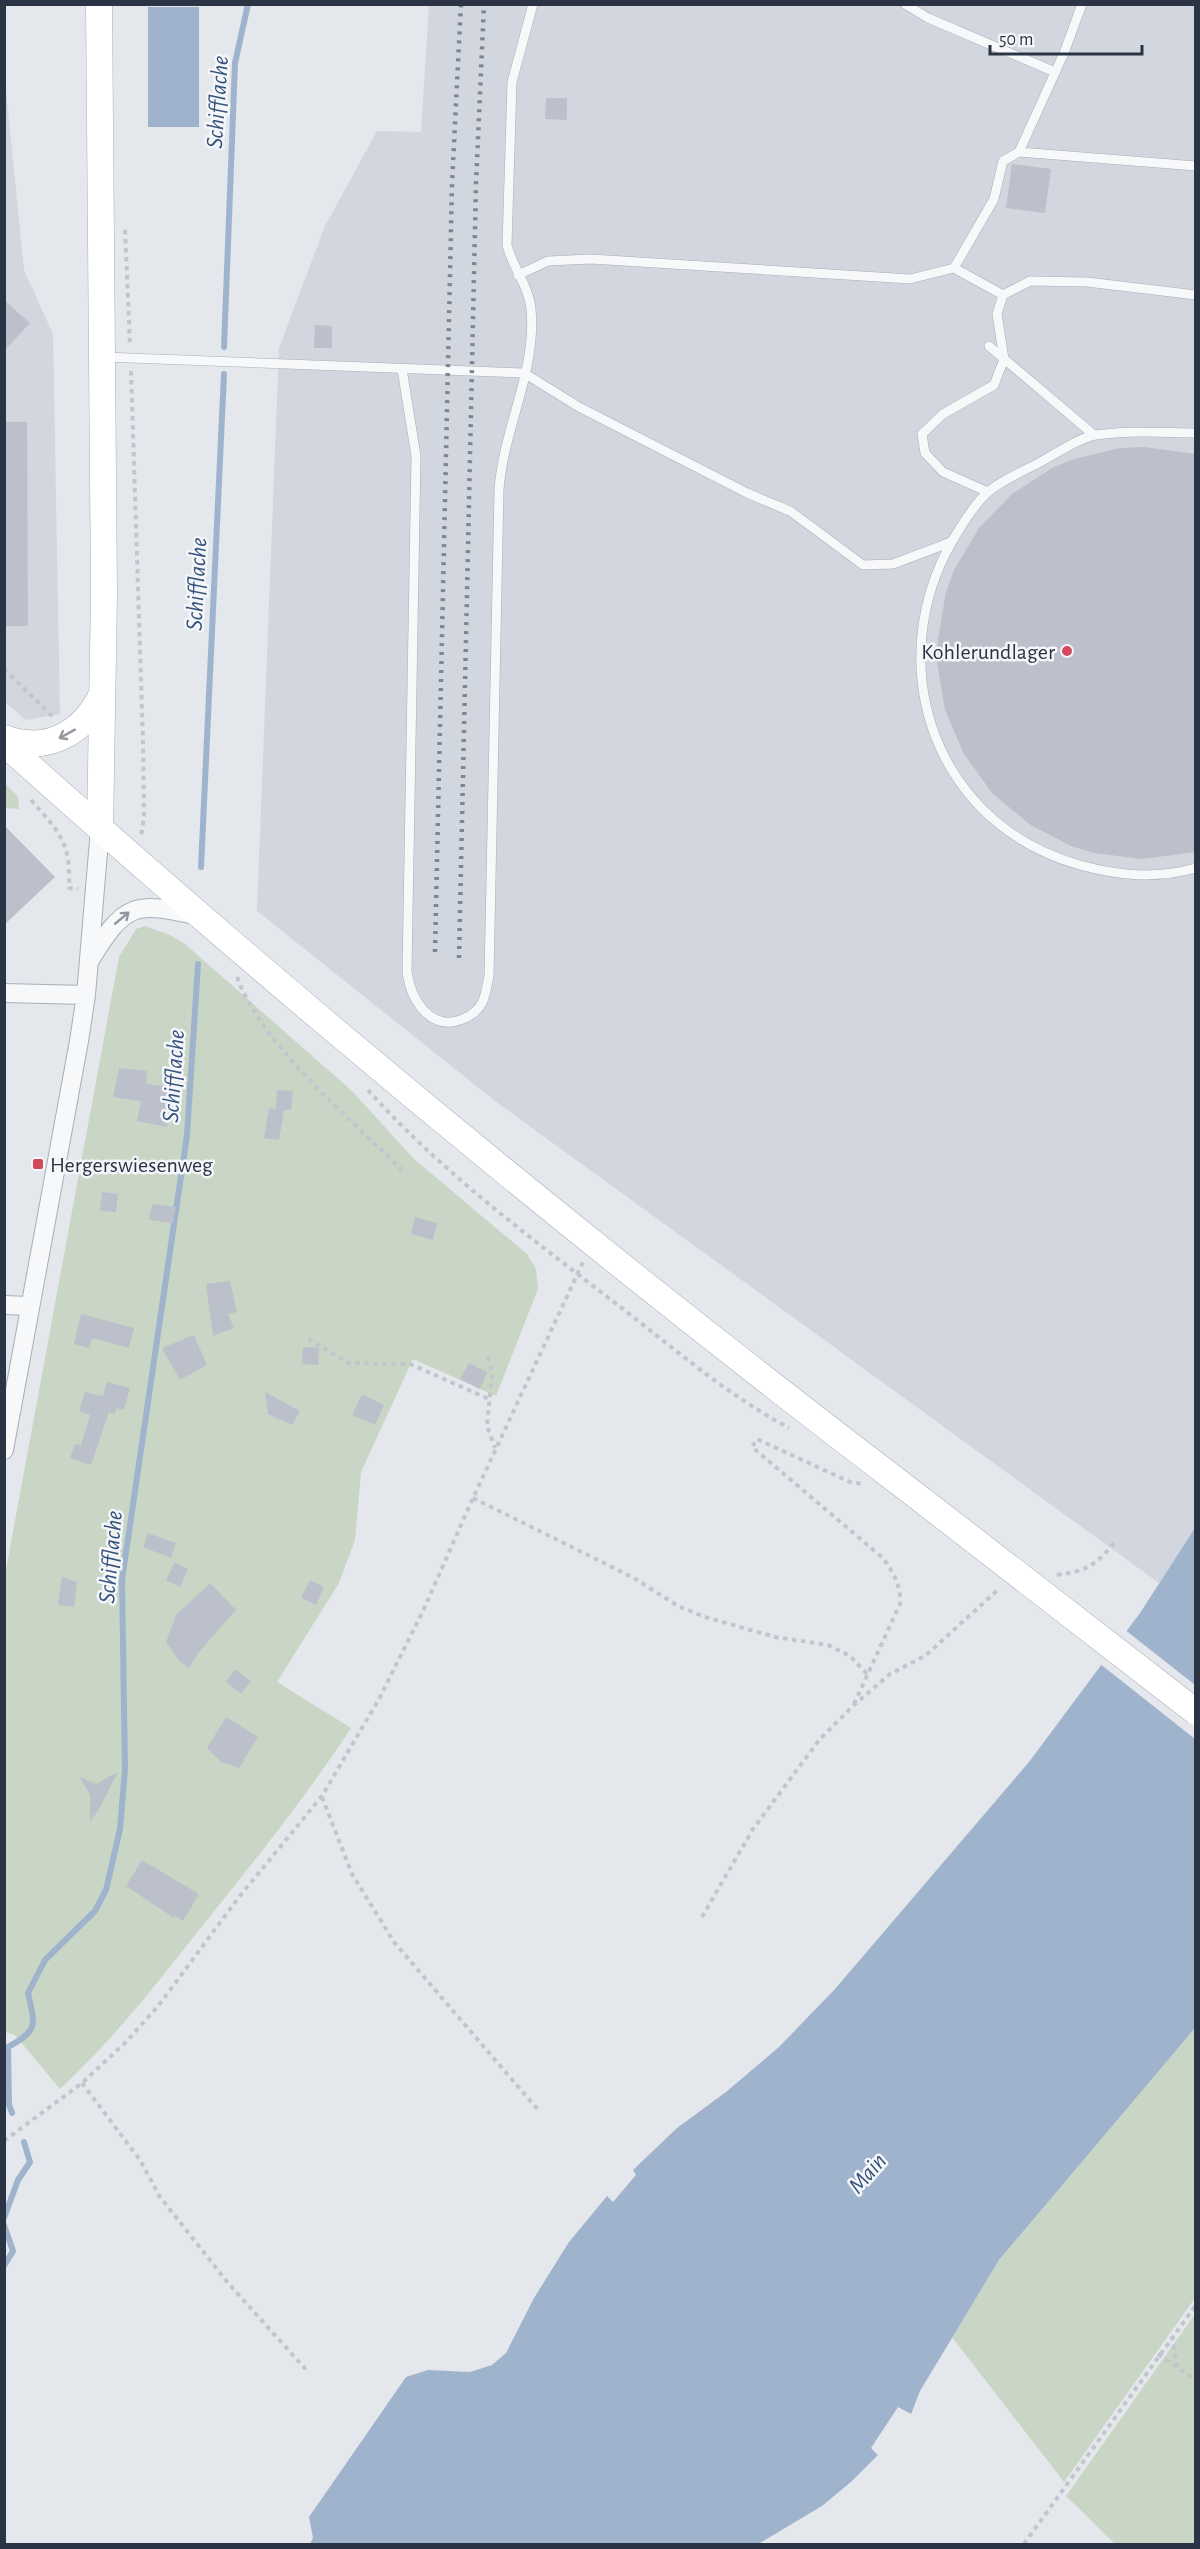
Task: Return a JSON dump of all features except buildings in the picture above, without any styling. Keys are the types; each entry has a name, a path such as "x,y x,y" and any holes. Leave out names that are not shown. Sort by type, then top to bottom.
{"main road":[{"path":"99,4 104,691 100,829"},
{"path":"4,738 25,743 43,743 62,738 72,733 87,719 104,691"},
{"path":"4,743 199,916 592,1244 1196,1712"}],"street":[{"path":"4,1450 29,1306 58,1170 86,995 100,829"},
{"path":"88,964 111,927 130,911 159,908 199,916"},
{"path":"4,993 86,995"},
{"path":"4,1305 29,1306"}],"lane":[{"path":"402,369 416,456 406,972 409,990 419,1006 429,1017 441,1022 461,1020 481,1006 489,976 500,467 524,373 531,335 531,308 510,259 507,230 512,82 533,4"},
{"path":"905,4 928,18 1055,72"},
{"path":"1019,152 1082,4"},
{"path":"954,268 994,199 1003,161 1019,152 1196,166"},
{"path":"518,275 548,261 591,259 910,279 954,268 1003,295"},
{"path":"988,492 943,472 925,453 922,434 943,414 994,385 1004,359 997,314 1003,295 1030,281 1087,282 1196,295"},
{"path":"989,346 1094,435"},
{"path":"100,357 524,373 579,407 747,493 790,511 863,565 893,564 951,542"},
{"path":"1196,433 1094,435 988,492 951,542 930,589 921,645 924,698 935,737 964,791 1008,834 1058,859 1113,874 1168,875 1196,868"}],"path":[{"path":"125,226 144,752 144,816 138,862"},
{"path":"54,826 69,855 69,888"},
{"path":"244,981 235,973 242,992 263,1026 296,1065 405,1173"},
{"path":"366,1088 419,1144 577,1274 737,1397 792,1430"},
{"path":"4,2141 82,2083 110,2059 159,2005 239,1897 322,1796 379,1699 413,1631 577,1274"},
{"path":"308,1339 348,1363 410,1364 489,1399"},
{"path":"488,1357 492,1375 488,1426 495,1449"},
{"path":"854,1705 900,1604 900,1592 894,1573 883,1558 752,1447 757,1439 850,1482 871,1484 862,1478"},
{"path":"473,1497 634,1578 678,1606 705,1617 775,1637 828,1645 850,1656 867,1674"},
{"path":"1053,1576 1080,1573 1100,1561 1115,1542"},
{"path":"702,1917 753,1829 820,1739 890,1674 925,1656 994,1591 1010,1584"},
{"path":"322,1796 352,1874 394,1942 539,2111"},
{"path":"82,2083 140,2160 160,2197 228,2283 309,2373"},
{"path":"1024,2544 1158,2354 1196,2305"},
{"path":"1172,2336 1178,2368"},
{"path":"1158,2354 1196,2380"}],"shaded area":[{"path":"429,5 1195,5 1196,1528 1159,1583 495,1101 257,911 279,348 325,226 377,131 421,132"},
{"path":"4,70 24,270 53,334 60,714 26,720 4,701"}],"green space":[{"path":"5,783 18,797 19,809 5,808"},
{"path":"145,926 170,935 185,944 352,1091 414,1159 527,1254 536,1269 538,1289 496,1396 413,1359 361,1472 355,1540 339,1583 277,1682 351,1728 280,1828 169,1968 117,2030 60,2089 15,2035 5,2032 5,1575 119,957 136,929"},
{"path":"1195,2028 1195,2298 1064,2482 952,2337 999,2260"},
{"path":"1195,2314 1195,2544 1115,2544 1066,2496"}],"water":[{"path":"148,7 199,7 199,127 148,127"},
{"name":"Main","path":"1195,1528 1195,2028 999,2260 920,2391 911,2414 898,2407 871,2448 878,2455 822,2506 758,2544 310,2544 313,2538 309,2517 406,2377 428,2370 470,2372 492,2365 506,2353 534,2298 569,2242 607,2196 613,2202 636,2175 633,2170 677,2128 726,2092 779,2047 835,1989 1029,1762 1140,1613"}],"pier":[{"path":"1124,1629 1195,1685 1195,1739 1099,1663"}],"waterway":[{"name":"Schifflache","path":"224,347 235,63 248,4"},
{"name":"Schifflache","path":"201,867 224,374"},
{"name":"Schifflache","path":"12,2113 9,2105 8,2047 25,2036 32,2026 28,1993 45,1960 95,1911 106,1890 120,1829 125,1769 122,1580 187,1135 198,964"},
{"name":"Schifflache","path":"4,2218 18,2180 30,2162 24,2142"},
{"name":"Schifflache","path":"4,2225 13,2251 4,2266"}],"railway":[{"path":"435,952 452,184 461,4"},
{"path":"459,958 476,184 484,4"}],"place":[{"name":"Kohlerundlager","path":"1067,651"},
{"name":"Hergerswiesenweg","path":"38,1164"}]}
